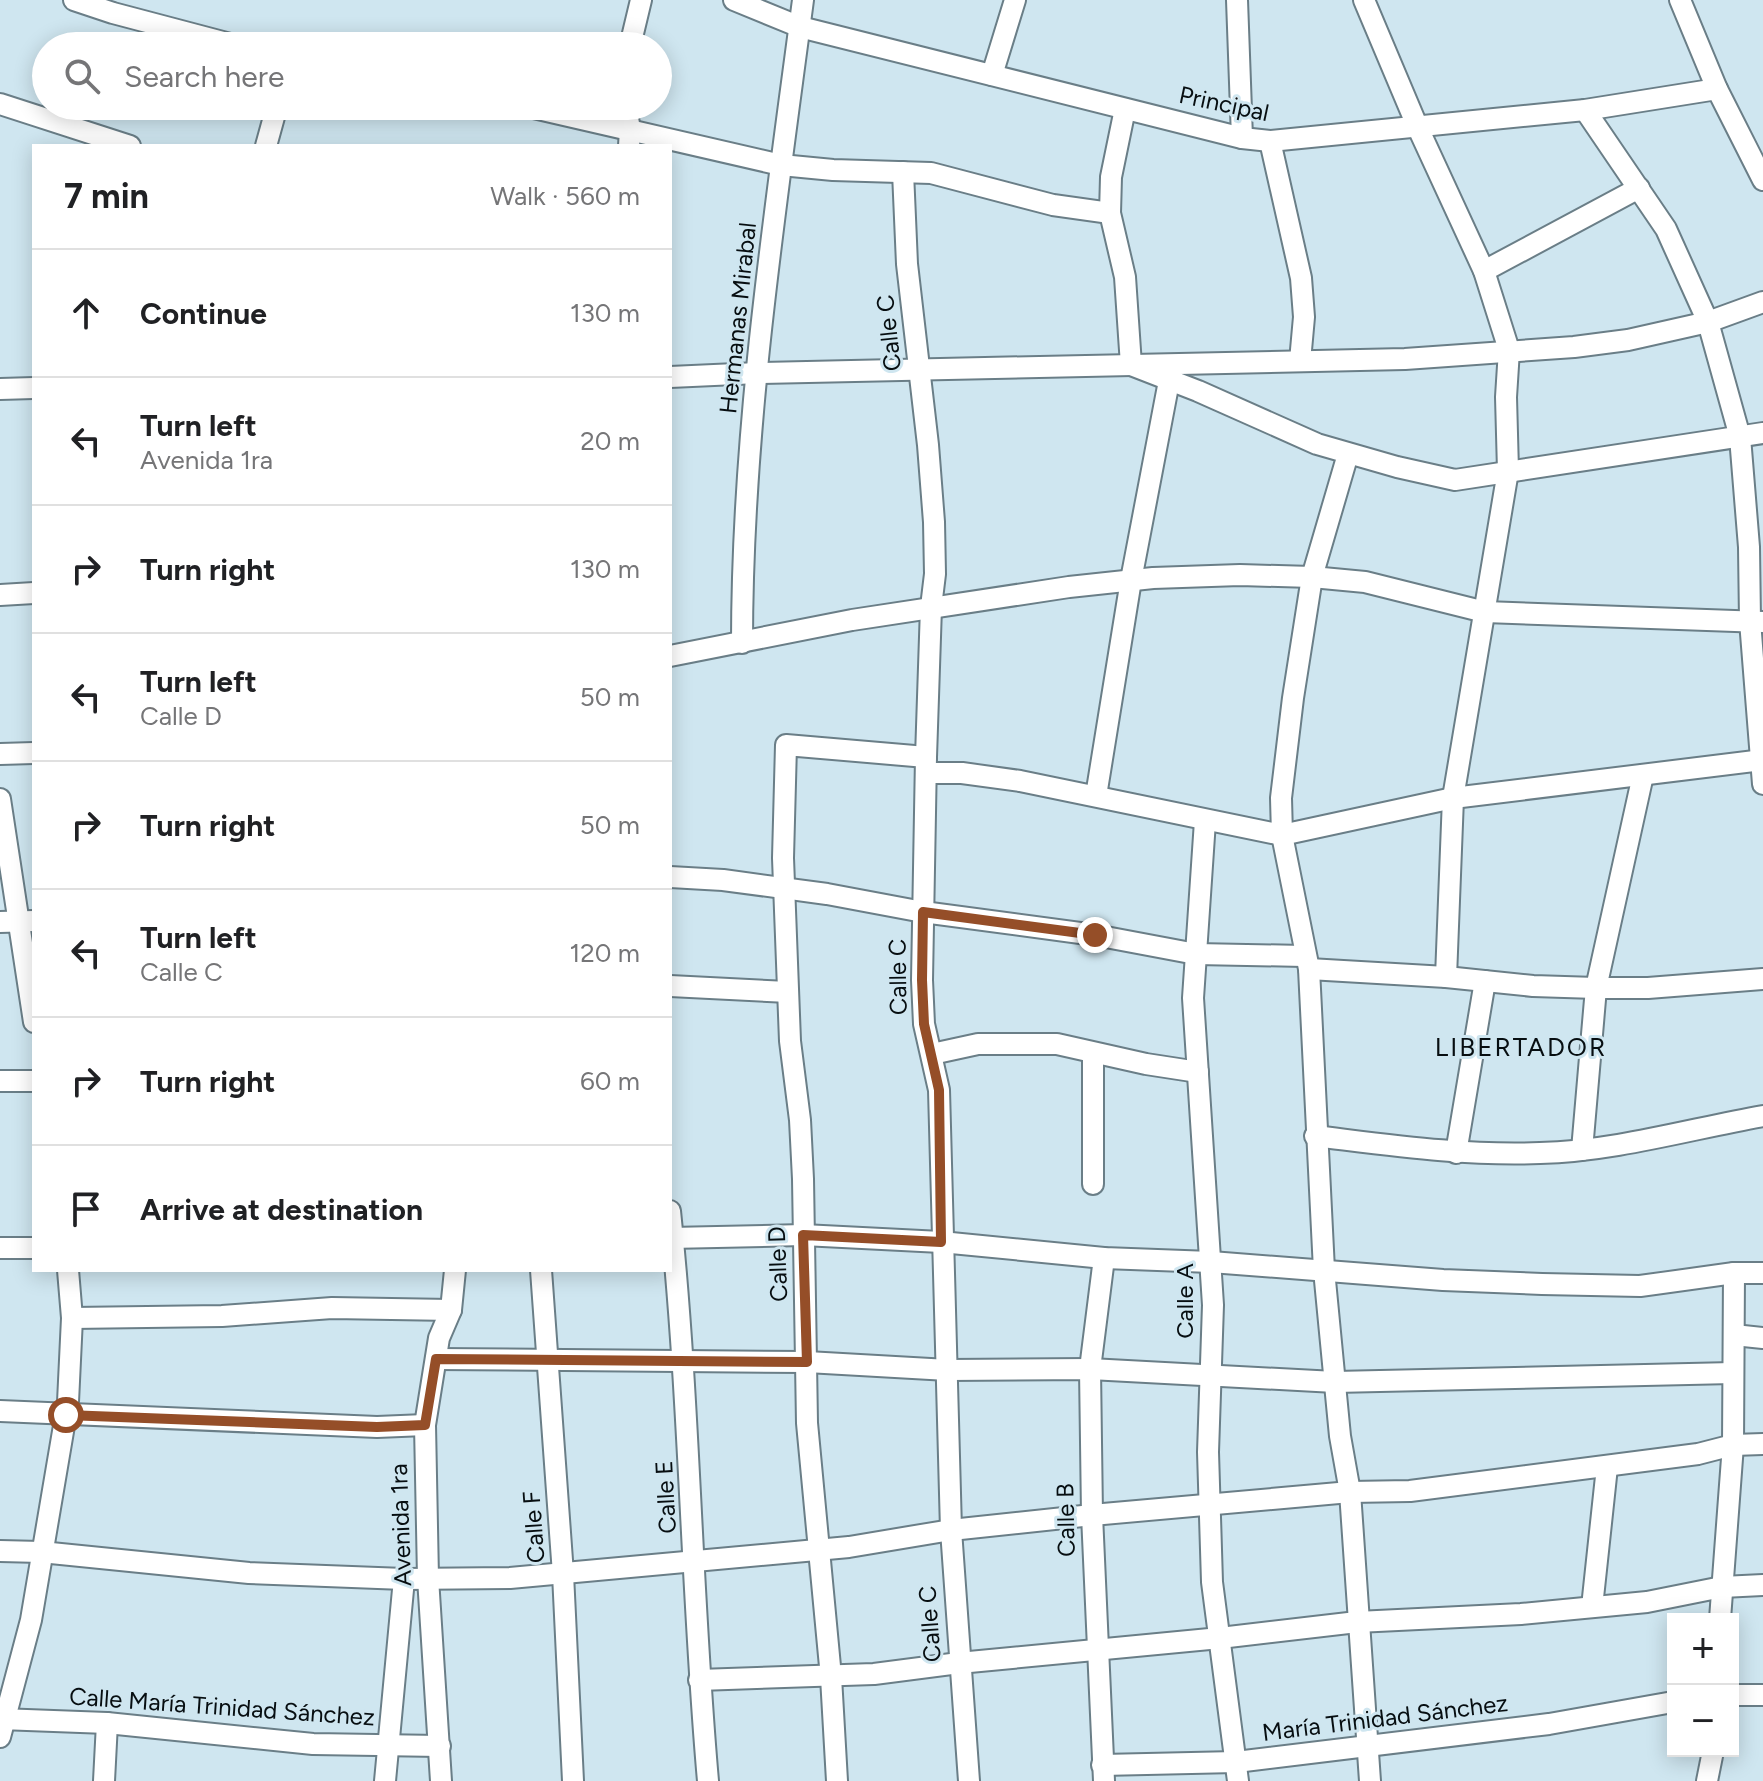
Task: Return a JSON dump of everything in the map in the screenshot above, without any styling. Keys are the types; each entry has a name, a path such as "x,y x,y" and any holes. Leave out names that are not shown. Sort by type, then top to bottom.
{"street":[{"path":"74,0 185,32"},
{"path":"633,32 641,0"},
{"name":"Principal","path":"734,0 800,27 1242,138 1270,141 1585,110 1717,89"},
{"name":"Hermanas Mirabal","path":"742,643 742,549 758,373 803,0"},
{"path":"992,75 1015,0"},
{"path":"1237,0 1242,138"},
{"path":"1364,0 1418,128 1484,271 1509,350 1506,397 1508,471 1453,798 1446,977"},
{"path":"1680,0 1717,89 1763,180"},
{"path":"0,104 32,114"},
{"path":"1125,109 1111,177 1110,213 1125,277 1131,365"},
{"path":"1585,110 1666,229 1708,322 1740,437 1756,621 1763,784"},
{"path":"50,120 124,144"},
{"path":"267,144 273,120"},
{"path":"570,120 629,138 663,144"},
{"path":"1270,141 1301,278 1304,317 1300,361"},
{"path":"672,146 781,165 931,173 1053,205 1110,213"},
{"name":"Calle C","path":"903,172 907,264 934,522 935,574 931,607 926,765 923,1009 939,1090 941,1120 941,1242 948,1370 951,1530 969,1781"},
{"path":"1484,271 1639,188"},
{"path":"672,377 1405,359 1628,340 1708,322 1763,302"},
{"path":"1131,365 1348,454 1455,480 1763,433"},
{"path":"1096,796 1131,580 1169,381"},
{"path":"0,389 32,388"},
{"path":"1348,454 1312,577 1282,775 1282,835 1306,963 1324,1270 1350,1492 1370,1781"},
{"path":"672,656 931,607 1131,580 1240,575 1312,577 1380,585 1485,612 1756,621"},
{"path":"0,595 32,593"},
{"name":"Calle D","path":"837,1781 831,1677 807,1423 800,1120 790,1041 783,858 786,745 926,765"},
{"path":"0,754 32,753"},
{"path":"926,765 1282,835 1453,798 1762,760"},
{"path":"1582,1150 1596,988 1643,775"},
{"path":"0,799 32,1010"},
{"name":"Calle A","path":"1205,821 1193,998 1213,1305 1208,1452 1212,1582 1237,1772"},
{"path":"672,877 723,880 827,894 923,912 1095,935 1196,954 1533,986 1648,988 1763,979"},
{"path":"1456,1153 1485,981"},
{"path":"672,986 788,992"},
{"path":"932,1054 978,1044 1057,1044 1198,1072"},
{"path":"1093,1053 1093,1184"},
{"path":"0,1081 32,1081"},
{"path":"1315,1136 1456,1153 1541,1153 1582,1150 1763,1116"},
{"path":"672,1238 803,1235 941,1242 1104,1258 1211,1262 1443,1280 1640,1286 1734,1273 1763,1273"},
{"path":"0,1248 32,1248"},
{"name":"Calle E","path":"672,1248 684,1362 699,1680 708,1781"},
{"name":"Calle B","path":"1103,1773 1092,1515 1090,1369 1104,1258"},
{"path":"1,1725 31,1620 66,1415 72,1358 68,1272"},
{"name":"Avenida 1ra","path":"441,1781 428,1578 425,1425 439,1338 451,1310 455,1272"},
{"name":"Calle F","path":"541,1272 563,1574 573,1781"},
{"path":"1720,1613 1733,1445 1734,1273"},
{"path":"72,1318 222,1316 332,1308 451,1310"},
{"path":"1734,1335 1763,1338"},
{"path":"436,1359 807,1362 948,1370 1090,1369 1335,1382 1733,1373"},
{"path":"0,1411 377,1427 425,1425"},
{"path":"0,1551 41,1552 249,1573 404,1579 510,1578 849,1547 951,1530 1092,1515 1350,1492 1410,1491 1607,1467 1698,1454 1733,1445 1763,1444"},
{"path":"1592,1607 1607,1467"},
{"path":"385,1781 404,1579"},
{"path":"699,1680 831,1677 1357,1622 1521,1614 1647,1602 1722,1587 1763,1585"},
{"path":"1739,1695 1763,1695"},
{"name":"María Trinidad Sánchez","path":"1103,1773 1237,1772 1366,1747 1549,1724 1667,1703"},
{"path":"104,1781 107,1723"},
{"name":"Calle María Trinidad Sánchez","path":"1,1725 107,1723 313,1744 440,1746"},
{"path":"1707,1781 1712,1757"}],"district":[{"name":"LIBERTADOR","path":"1521,1047"}],"route":[{"path":"66,1415 377,1427 425,1425 436,1359 807,1362 803,1235 941,1242 939,1090 924,1024 923,912 1095,935"}]}
